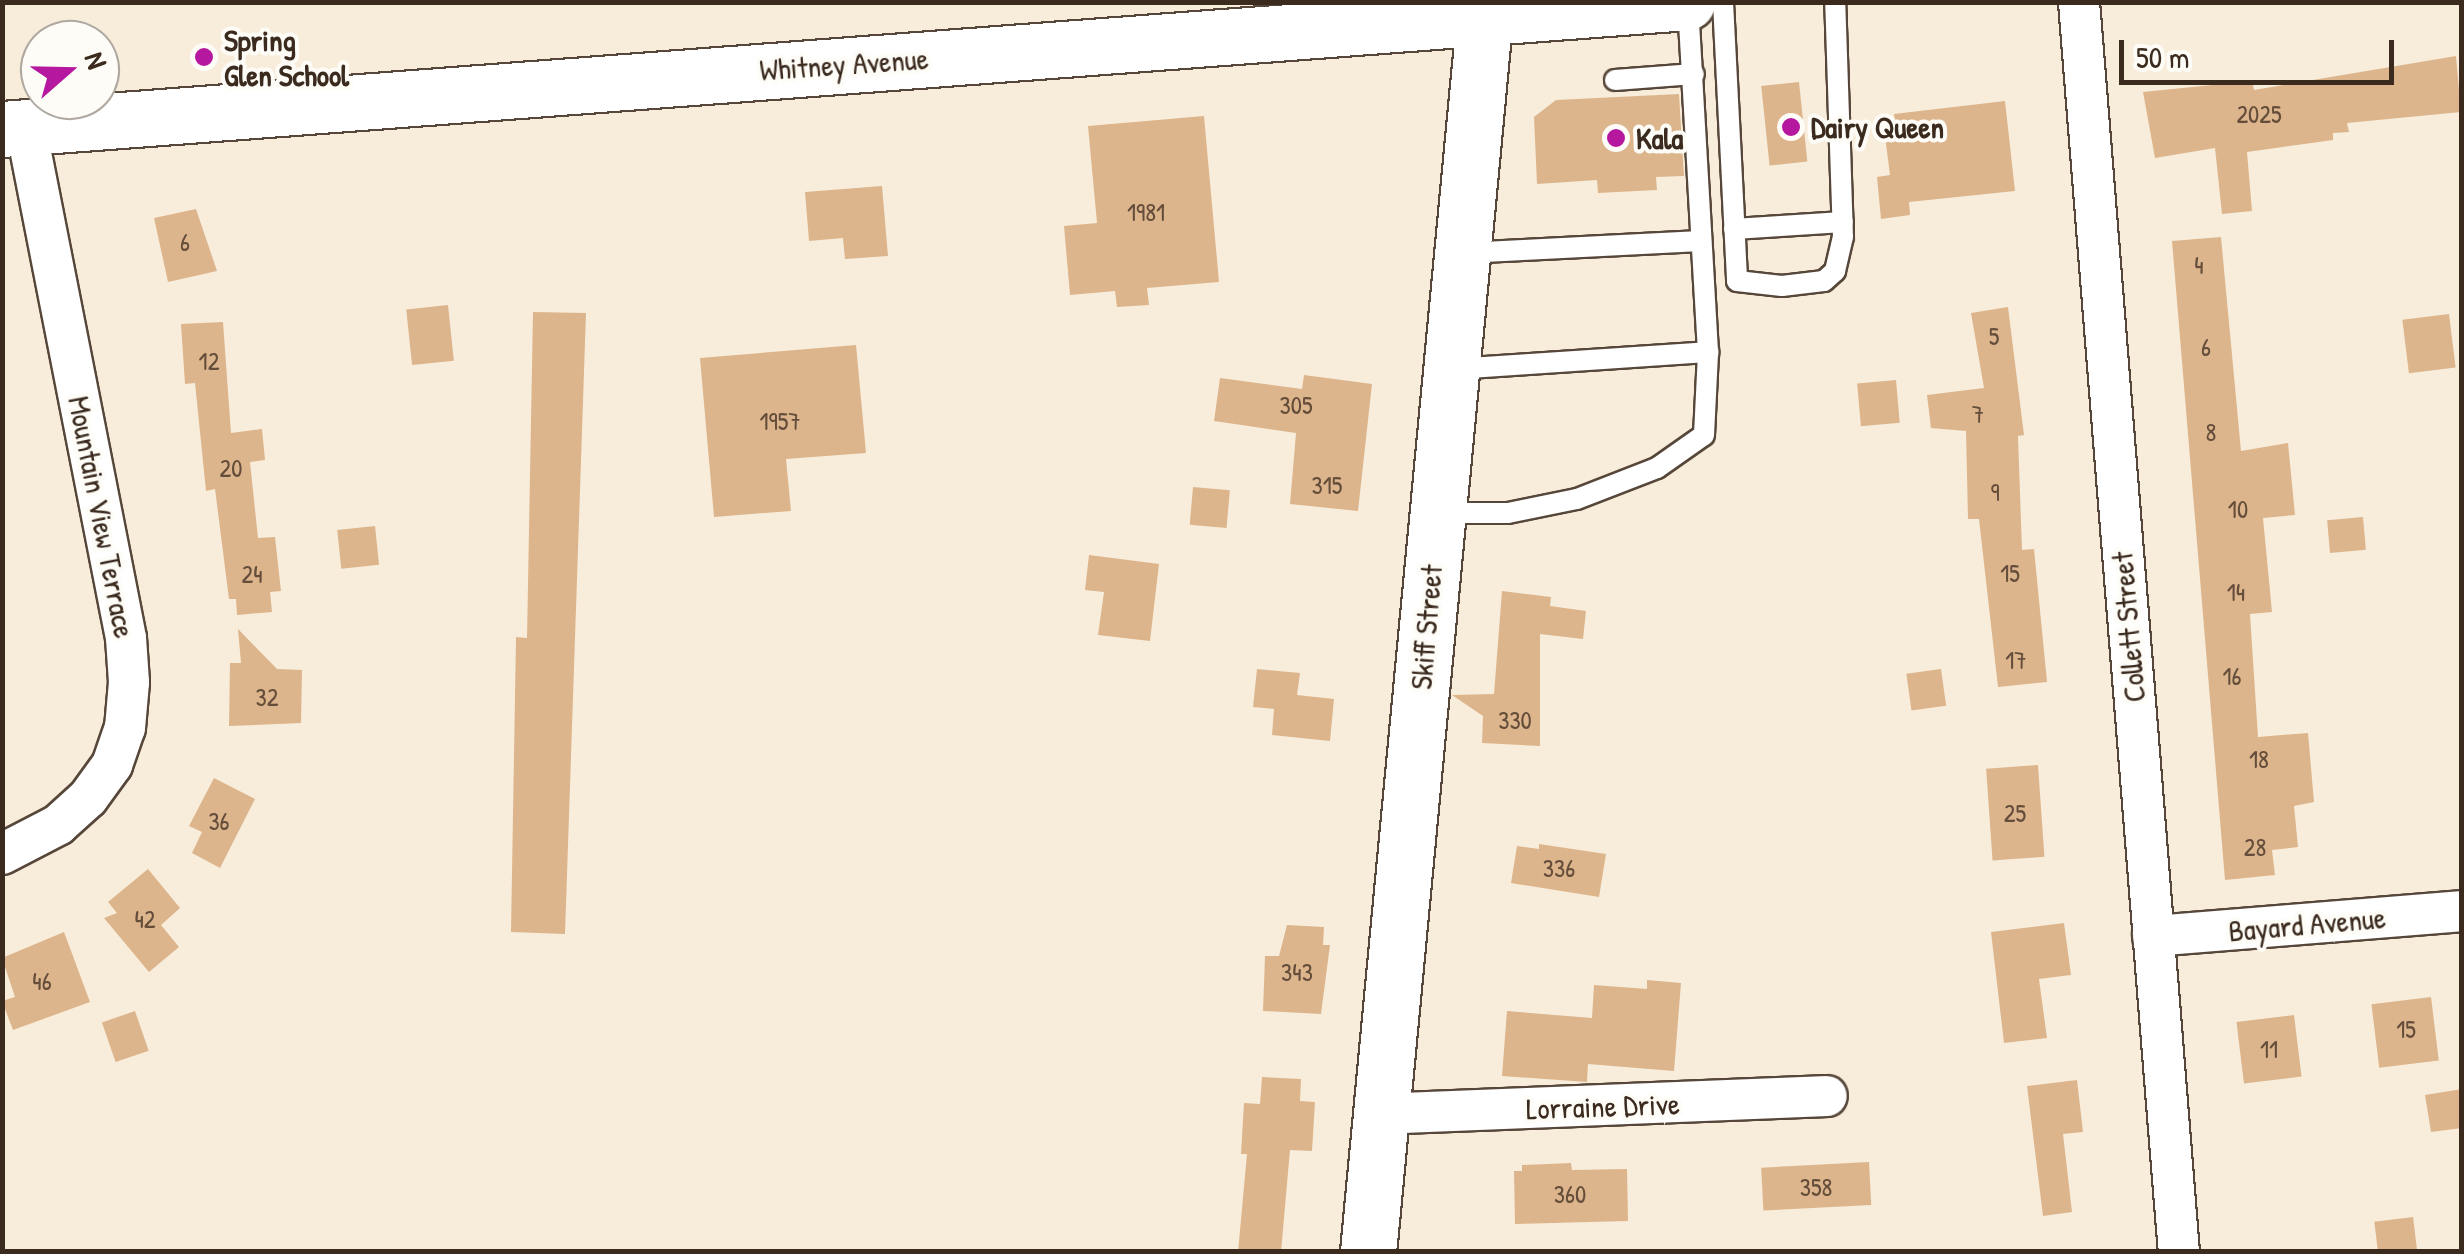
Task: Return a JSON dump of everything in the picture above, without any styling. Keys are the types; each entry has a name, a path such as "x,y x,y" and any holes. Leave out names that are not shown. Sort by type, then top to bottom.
{"main road":[{"name":"Whitney Avenue","path":"14,128 1485,9 1687,2"},
{"name":"Skiff Street","path":"1368,1252 1485,9"}],"street":[{"name":"Collett Street","path":"2079,2 2179,1252"},
{"name":"Mountain View Terrace","path":"2,854 58,824 88,798 112,765 125,728 129,682 126,638 14,128"},
{"name":"Bayard Avenue","path":"2153,936 2462,912"},
{"name":"Lorraine Drive","path":"1379,1114 1827,1096"}],"lane":[{"path":"1437,513 1508,513 1576,499 1657,468 1704,435 1708,352 1687,2"},
{"path":"1722,2 1737,280 1782,286 1824,281 1834,271 1843,222 1835,2"},
{"path":"1615,80 1694,74"},
{"path":"1734,229 1843,222"},
{"path":"1462,253 1701,241"},
{"path":"1451,369 1708,352"}],"building":[{"path":"2456,56 2461,112 2347,123 2349,132 2333,133 2333,140 2247,152 2252,211 2222,214 2215,148 2155,158 2143,92 2252,81 2254,90"},
{"path":"1799,82 1807,162 1770,166 1761,86"},
{"path":"1679,94 1684,176 1656,177 1657,190 1598,193 1597,180 1537,184 1534,117 1556,100"},
{"path":"2005,101 2015,191 1909,202 1910,215 1881,219 1877,177 1890,175 1885,136 1897,135 1894,114"},
{"path":"1204,116 1219,282 1147,288 1149,305 1117,307 1115,291 1070,295 1064,226 1097,223 1088,126"},
{"path":"882,186 888,256 845,259 843,238 809,241 805,192"},
{"path":"196,209 217,271 168,282 154,218"},
{"path":"2221,237 2241,451 2288,443 2295,515 2263,518 2272,612 2250,614 2258,737 2308,733 2314,802 2294,806 2298,847 2272,850 2275,875 2225,880 2172,241"},
{"path":"448,305 454,361 412,365 406,309"},
{"path":"2008,307 2024,435 2018,436 2022,550 2034,549 2047,682 1998,687 1979,519 1968,519 1966,431 1931,428 1927,395 1984,388 1971,313"},
{"path":"533,312 586,313 565,934 511,932 516,637 527,638"},
{"path":"2449,314 2456,368 2409,373 2402,320"},
{"path":"223,322 231,433 262,429 265,460 250,462 258,538 275,537 281,591 270,592 272,612 237,615 236,599 229,599 215,489 206,491 195,383 185,384 181,324"},
{"path":"856,345 866,453 786,459 791,511 714,517 700,358"},
{"path":"1304,375 1372,384 1358,511 1290,504 1296,433 1214,421 1220,378 1302,389"},
{"path":"1896,380 1900,423 1861,426 1857,383"},
{"path":"1193,487 1230,490 1227,528 1190,525"},
{"path":"2363,517 2366,550 2330,553 2327,520"},
{"path":"375,526 379,565 341,569 337,530"},
{"path":"1089,555 1159,564 1150,641 1098,635 1104,592 1085,590"},
{"path":"1502,591 1551,597 1550,606 1586,611 1583,639 1540,634 1540,746 1482,743 1483,716 1452,695 1494,694"},
{"path":"238,629 277,669 302,670 301,723 229,726 230,663 241,663"},
{"path":"1257,669 1300,673 1297,695 1334,699 1330,741 1272,735 1274,709 1253,707"},
{"path":"1941,669 1946,706 1911,711 1906,674"},
{"path":"2038,765 2044,857 1993,860 1986,769"},
{"path":"214,778 255,799 220,868 192,853 202,832 189,826"},
{"path":"1539,844 1606,854 1599,897 1511,883 1517,846 1539,849"},
{"path":"148,869 180,908 161,925 179,947 149,972 104,918 117,913 108,902"},
{"path":"2064,923 2071,975 2039,979 2047,1038 2004,1043 1991,932"},
{"path":"1287,925 1324,927 1323,945 1330,945 1321,1014 1263,1011 1265,956 1279,956"},
{"path":"64,932 90,1002 13,1030 2,1001 15,997 2,958"},
{"path":"1647,980 1681,983 1674,1071 1588,1064 1587,1082 1502,1076 1507,1011 1592,1018 1594,985 1647,989"},
{"path":"2431,997 2439,1061 2379,1068 2371,1004"},
{"path":"135,1011 149,1051 116,1062 102,1022"},
{"path":"2294,1015 2302,1077 2244,1084 2236,1022"},
{"path":"1262,1077 1301,1079 1300,1101 1315,1102 1312,1151 1290,1150 1281,1252 1238,1252 1247,1154 1241,1154 1244,1103 1260,1104"},
{"path":"2077,1080 2083,1132 2063,1134 2072,1212 2043,1216 2027,1086"},
{"path":"2462,1089 2462,1128 2431,1132 2425,1095"},
{"path":"1869,1162 1871,1205 1763,1211 1761,1168"},
{"path":"1571,1163 1572,1170 1627,1169 1628,1221 1515,1224 1514,1171 1522,1171 1522,1165"},
{"path":"2413,1217 2417,1250 2378,1252 2374,1222"}],"place":[{"name":"Spring Glen School","path":"204,57"},
{"name":"Dairy Queen","path":"1791,127"},
{"name":"Kala","path":"1616,138"}]}
